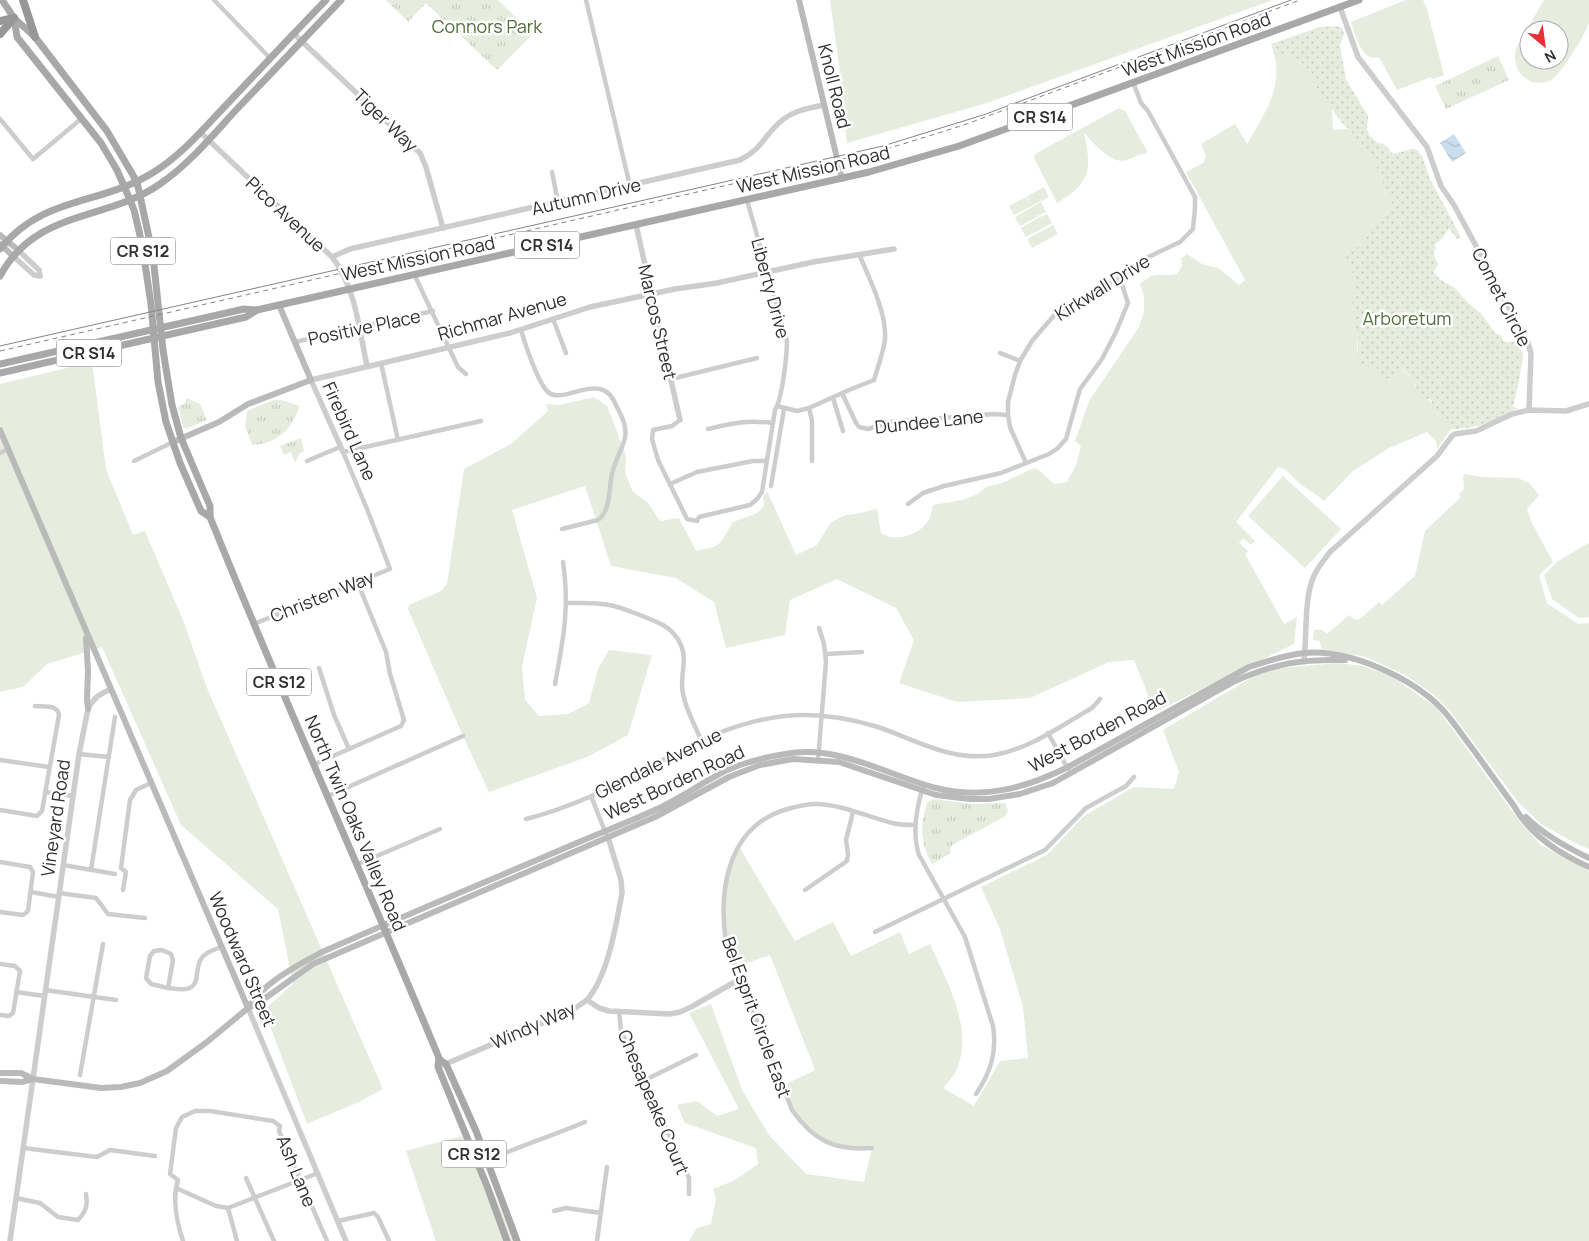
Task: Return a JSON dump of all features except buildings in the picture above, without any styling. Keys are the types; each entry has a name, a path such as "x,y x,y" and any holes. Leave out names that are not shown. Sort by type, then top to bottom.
{"highway":[{"path":"23,0 35,37"},
{"path":"0,22 14,18"},
{"path":"0,34 14,18"}],"main road":[{"name":"North Twin Oaks Valley Road","path":"2,0 14,18 35,37 110,136 137,182 152,250 154,303"},
{"path":"2,245 21,227 53,209 125,187 137,182 169,162 326,0"},
{"path":"0,276 16,253 42,232 56,224 108,209 139,196 160,184 208,141 341,0"},
{"name":"Knoll Road","path":"799,0 842,179"},
{"name":"West Mission Road","path":"0,364 244,309 257,310 842,179 939,153 1359,0"},
{"name":"North Twin Oaks Valley Road","path":"14,18 17,37 105,150 125,187 139,229 154,303 160,351 162,402 173,442 202,511 210,517"},
{"path":"0,235 2,245 16,253"},
{"name":"Firebird Lane","path":"279,305 311,380"},
{"name":"West Mission Road","path":"0,373 246,317 257,310"},
{"name":"North Twin Oaks Valley Road","path":"160,351 181,438 210,506 210,517 439,1058 446,1064 518,1241"},
{"name":"Richmar Avenue","path":"173,442 219,422 248,404 311,380"},
{"path":"0,430 111,688"},
{"path":"86,632 88,710"},
{"name":"West Borden Road","path":"33,1079 101,1088 121,1087 140,1083 167,1070 207,1042 248,1008 257,1004 292,973 313,964 331,951 606,834 671,809 742,771 760,765 793,759 818,760 849,765 957,798 1004,798 1034,791 1249,667 1265,661 1305,657 1357,661 1396,675 1428,696 1453,722 1520,816 1533,831 1563,854 1589,867"},
{"name":"Woodward Street","path":"111,688 220,947 248,1008"},
{"name":"West Borden Road","path":"606,834 738,766 758,759 788,753 819,752 846,756 923,787"},
{"name":"West Borden Road","path":"1514,806 1535,826 1564,846 1589,858"},
{"name":"North Twin Oaks Valley Road","path":"439,1058 438,1067 484,1178 507,1241"},
{"path":"0,1073 21,1073 33,1079"},
{"path":"0,1081 22,1082 33,1079"}],"street":[{"path":"214,0 270,58"},
{"path":"586,0 630,186"},
{"name":"Comet Circle","path":"1340,7 1358,58 1427,147 1441,186 1454,205 1528,344 1531,353 1530,410"},
{"name":"Tiger Way","path":"294,34 420,153 426,167 443,228"},
{"name":"Kirkwall Drive","path":"1026,463 1010,426 1008,402 1014,375 1020,360 1032,341 1057,312 1120,278 1142,260 1173,246 1186,237 1193,229 1196,208 1195,197 1148,111 1141,103 1134,82"},
{"name":"Autumn Drive","path":"332,257 350,249 740,160 750,156 761,146 781,121 796,112 824,105"},
{"path":"0,119 33,159 81,119"},
{"name":"Pico Avenue","path":"200,132 332,257 344,273 350,288 367,366"},
{"path":"552,172 558,202"},
{"name":"Liberty Drive","path":"670,484 687,519 692,521 697,520 699,517 750,505 758,499 762,492 775,410 788,350 747,200"},
{"name":"Marcos Street","path":"636,225 680,420"},
{"name":"Richmar Avenue","path":"311,380 521,330 590,307 859,254 894,249"},
{"path":"777,406 797,411 809,408 874,380 885,340 884,324 874,291 859,254"},
{"path":"414,274 458,367 466,374"},
{"path":"908,504 923,493 944,486 1001,473 1049,454 1058,448 1066,439 1080,389 1102,359 1128,304 1120,278"},
{"name":"Positive Place","path":"295,342 433,311"},
{"path":"553,319 566,353"},
{"path":"521,330 541,382 550,394 555,396 587,388 603,390 611,396 624,418 626,440 612,471 606,510 598,520 562,529"},
{"path":"1000,353 1020,360"},
{"path":"671,379 757,358"},
{"path":"382,363 398,440"},
{"name":"Firebird Lane","path":"311,380 367,509 390,569"},
{"name":"Dundee Lane","path":"842,393 856,423 859,427 868,429 890,422 994,414 1008,415"},
{"path":"833,398 843,431"},
{"path":"1305,657 1309,598 1313,580 1320,565 1330,552 1430,463 1455,434 1476,430 1512,414 1530,410 1566,411 1589,404"},
{"path":"809,408 812,421 812,461"},
{"path":"771,486 784,409"},
{"path":"680,420 672,426 653,430 652,439 656,453 670,484 697,472 753,461 767,461"},
{"path":"307,461 342,450 398,440 481,421"},
{"path":"708,429 743,421 773,423"},
{"name":"Richmar Avenue","path":"134,462 173,442"},
{"path":"0,453 8,449"},
{"path":"555,684 564,636 567,604 563,562"},
{"name":"Christen Way","path":"254,624 390,569"},
{"path":"315,764 401,726 403,718 390,674 386,652 357,582"},
{"path":"567,604 600,603 612,605 663,626 673,633 684,653 682,692 701,740"},
{"path":"818,760 826,654 819,628"},
{"path":"826,654 862,652"},
{"path":"319,668 334,715 349,750"},
{"path":"88,710 97,696 111,688"},
{"name":"Glendale Avenue","path":"526,819 542,815 591,796 622,782 701,740 752,722 785,716 822,716 861,722 938,750 965,756 994,755 1023,746 1048,733 1092,708 1100,699"},
{"path":"0,810 34,815 40,815 42,811 58,711 54,707 35,706"},
{"name":"Vineyard Road","path":"10,1241 73,796 88,710"},
{"path":"92,870 115,717"},
{"path":"1048,733 1069,770"},
{"path":"328,796 462,736"},
{"path":"80,754 109,757"},
{"path":"0,760 49,766"},
{"path":"876,932 1045,850 1086,808 1126,786 1134,777"},
{"path":"123,890 126,872 121,868 130,800 136,790 151,783"},
{"path":"923,787 915,826 916,846 919,855 971,951 993,1026 995,1039 992,1064 986,1079 976,1094"},
{"path":"45,792 73,796"},
{"path":"587,1000 600,982 605,969 622,893 621,880 591,796"},
{"name":"Bel Esprit Circle East","path":"872,1148 844,1148 830,1144 812,1134 792,1110 726,942 723,922 724,902 731,865 738,846 758,822 772,814 798,806 828,805 894,824 915,826"},
{"path":"805,890 847,861 846,840 853,812"},
{"path":"358,864 440,829"},
{"path":"0,862 30,867 33,872 26,914 0,912"},
{"path":"63,865 115,874"},
{"path":"31,892 96,898 108,914 145,918"},
{"path":"80,1075 103,944"},
{"path":"168,988 172,960 171,954 162,950 154,951 150,956 146,978 151,984 168,988 183,990 191,987 197,979 198,963 201,957 220,947"},
{"path":"0,964 18,968 20,971 13,1013 11,1015 0,1015"},
{"name":"Windy Way","path":"438,1067 571,1011 587,1000 599,1008 670,1014 680,1012 740,979"},
{"path":"16,992 116,1000"},
{"name":"Woodward Street","path":"248,1008 346,1241"},
{"name":"Chesapeake Court","path":"619,1011 621,1031 689,1178 689,1194"},
{"path":"643,1081 696,1055"},
{"name":"Ash Lane","path":"176,1188 178,1180 170,1174 176,1128 182,1117 195,1111 210,1111 274,1121 280,1126 279,1131 327,1241"},
{"path":"487,1161 585,1122"},
{"path":"23,1148 97,1158 110,1150 155,1156"},
{"path":"597,1241 607,1167"},
{"path":"183,1241 178,1226 176,1188 216,1206 228,1208 255,1199 318,1172"},
{"path":"246,1178 274,1241"},
{"path":"16,1198 40,1203 58,1217 78,1220 88,1204 86,1194"},
{"path":"228,1208 237,1241"},
{"path":"554,1211 566,1208 602,1213"},
{"path":"338,1221 374,1213 378,1217 389,1241"}],"green space":[{"name":"Connors Park","path":"386,0 498,0 533,34 497,70 426,3 408,22"},
{"path":"830,0 1273,0 987,103 847,143"},
{"path":"1406,0 1423,0 1444,75 1432,79 1431,77 1397,90 1379,57 1373,58 1364,52 1357,40 1351,22"},
{"path":"1544,0 1589,0 1589,23 1569,58 1569,20 1532,20"},
{"name":"Arboretum","path":"1336,26 1342,28 1344,34 1340,45 1346,79 1368,116 1367,129 1370,136 1378,143 1384,144 1393,154 1417,149 1423,158 1430,179 1461,237 1457,239 1449,228 1442,239 1435,244 1436,249 1433,252 1438,265 1433,272 1441,280 1455,288 1469,304 1481,313 1496,334 1500,334 1503,341 1517,342 1522,352 1523,357 1513,407 1518,408 1479,426 1451,429 1437,413 1430,399 1426,400 1419,395 1413,380 1402,369 1390,380 1361,363 1358,358 1358,337 1353,327 1354,275 1343,259 1343,256 1363,244 1371,226 1394,206 1385,192 1380,173 1371,158 1355,139 1352,132 1342,123 1312,81 1312,73 1290,56 1280,53 1274,54 1271,44 1320,27"},
{"path":"1519,43 1519,70 1560,70 1551,80 1535,83 1528,80 1518,70 1515,56"},
{"path":"1279,52 1293,56 1312,73 1312,81 1332,108 1333,130 1348,129 1352,132 1380,173 1385,192 1394,206 1371,226 1363,244 1343,256 1343,259 1354,275 1356,285 1352,305 1353,327 1358,337 1357,349 1378,372 1390,380 1402,369 1414,381 1415,387 1434,405 1437,413 1445,419 1451,429 1437,449 1436,441 1427,432 1389,448 1353,471 1324,501 1286,471 1278,467 1236,522 1255,541 1251,545 1243,538 1239,543 1248,551 1245,554 1284,624 1297,617 1294,644 1155,712 1134,660 1109,662 1030,698 957,702 899,683 914,640 896,608 837,579 790,600 785,635 726,648 714,602 676,578 611,566 585,486 512,510 537,598 522,667 525,700 539,716 568,714 589,703 598,669 609,650 652,655 628,735 587,757 489,792 408,609 409,605 441,591 447,584 464,469 511,444 548,411 546,404 560,405 594,397 607,406 626,456 625,473 633,492 648,503 660,521 679,518 696,551 714,547 721,542 733,522 757,513 764,506 763,497 767,491 796,555 817,545 831,522 846,515 877,509 881,533 887,536 900,537 913,534 924,526 930,518 933,505 962,500 978,494 986,487 1002,483 1034,468 1054,484 1067,482 1076,465 1081,446 1075,441 1089,401 1139,327 1144,312 1144,296 1140,284 1155,275 1177,274 1182,266 1181,259 1187,254 1202,264 1218,268 1239,285 1245,280 1186,172 1203,163 1206,156 1201,144 1235,124 1247,144 1265,112 1274,90 1276,66 1274,54"},
{"path":"1498,56 1509,80 1446,109 1435,86"},
{"path":"1119,108 1125,111 1147,151 1146,154 1121,161 1115,159 1103,152 1084,133 1088,166 1083,182 1077,189 1057,203 1034,158 1035,154"},
{"path":"1044,187 1049,197 1014,215 1009,206 1026,197 1031,204 1027,196"},
{"path":"1041,202 1046,212 1038,216 1036,214 1037,217 1020,226 1015,217"},
{"path":"1047,214 1052,223 1026,237 1021,228"},
{"path":"1053,225 1058,234 1032,248 1027,239"},
{"path":"92,362 106,469 133,535 145,531 183,620 207,688 383,1089 359,1102 307,1124 264,1010 293,984 278,909 181,825 102,647 47,664 23,687 0,692 0,384"},
{"path":"187,398 200,404 207,420 186,429 183,427 178,406 184,404"},
{"path":"274,400 281,400 300,406 292,422 282,434 261,444 252,445 245,426 247,411"},
{"path":"301,438 304,451 300,453 295,463 291,452 284,455 280,446"},
{"path":"1465,474 1482,477 1518,478 1529,483 1539,495 1527,509 1532,523 1553,562 1539,575 1547,603 1578,624 1589,623 1589,849 1541,824 1518,802 1450,711 1433,694 1405,675 1366,657 1321,649 1320,641 1313,640 1314,630 1322,630 1327,634 1349,615 1355,620 1360,619 1379,602 1382,605 1415,576 1425,531 1461,497 1459,494 1464,489 1463,476"},
{"path":"1283,476 1341,529 1305,568 1248,516"},
{"path":"1589,543 1589,617 1579,618 1552,599 1544,575 1558,561"},
{"path":"1339,663 1363,666 1391,676 1437,708 1521,823 1541,845 1589,871 1589,1241 689,1241 697,1228 711,1224 716,1199 713,1189 735,1180 758,1164 756,1148 685,1123 677,1105 697,1101 717,1116 739,1109 689,1013 711,1004 742,1090 769,1135 806,1174 864,1182 872,1148 830,1144 800,1122 782,1086 815,1070 770,955 736,967 728,948 724,929 724,904 728,880 738,845 795,941 833,922 851,956 900,932 909,954 930,944 951,991 961,1024 961,1057 955,1073 943,1088 974,1106 1000,1061 1028,1058 1023,1007 1000,929 981,887 1047,855 1084,816 1134,787 1174,789 1179,772 1163,730 1251,678 1278,668"},
{"path":"933,799 973,804 1005,803 1008,811 1004,817 952,845 951,853 932,864 925,849 922,826 927,803"},
{"path":"469,1134 514,1241 436,1241 406,1151"}],"water":[{"path":"1454,134 1466,153 1452,162 1440,143"}],"tram line":[{"path":"0,346 883,146 986,114 1291,0"}],"railway":[{"path":"0,351 890,148 964,125 1300,0"}]}
